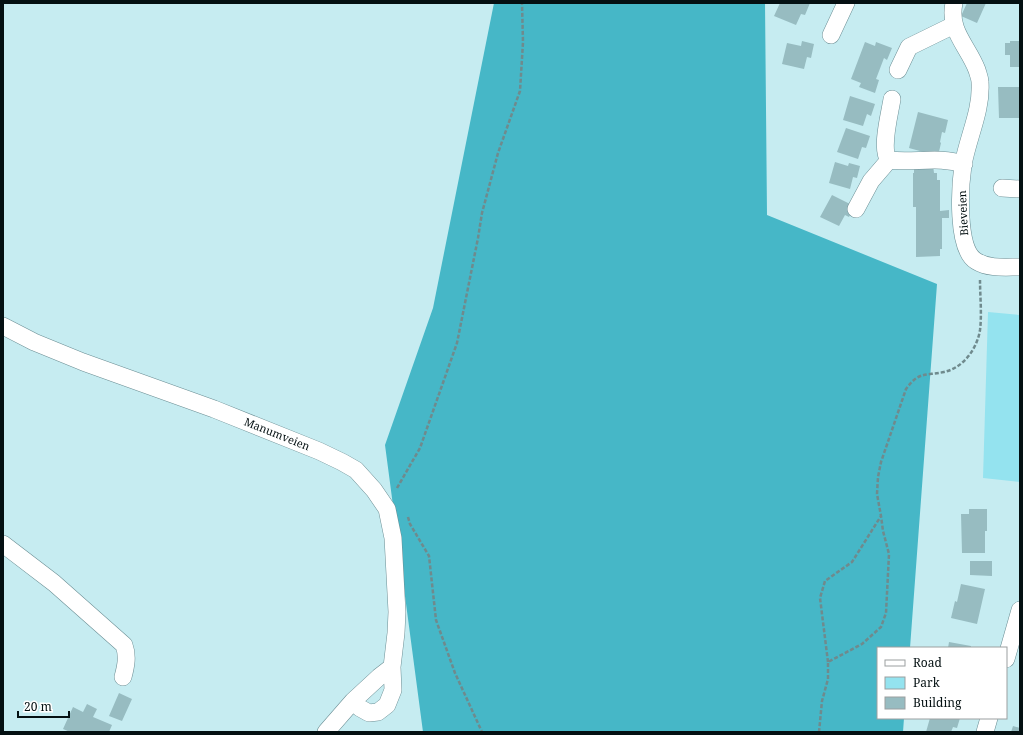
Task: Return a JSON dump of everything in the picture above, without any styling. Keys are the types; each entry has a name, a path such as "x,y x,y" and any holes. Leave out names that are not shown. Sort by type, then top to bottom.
{"street":[{"path":"832,35 846,3"},
{"name":"Bieveien","path":"954,3 952,10 956,33 974,62 980,81 979,103 961,180 961,228 966,250 970,256 980,264"},
{"path":"898,70 910,47 954,25"},
{"path":"889,160 886,152 886,137 892,99"},
{"path":"889,160 900,161 924,159 964,164"},
{"path":"856,209 868,186 889,160"},
{"path":"1002,188 1020,189"},
{"path":"980,264 992,267 1020,267"},
{"name":"Manumveien","path":"3,326 34,342 83,362 214,409 319,451 356,470 374,490 387,509 393,538 397,612 392,666 393,690 387,706 378,712 373,713 360,708 353,701"},
{"path":"3,544 59,588 124,645 127,663 123,677"},
{"path":"1007,656 1020,610"},
{"path":"326,732 353,701 379,676 392,666"},
{"path":"985,732 989,719"}],"path":[{"path":"374,490 397,488 420,448 457,343 482,213 498,153 520,91 523,42 522,3"},
{"path":"828,662 862,644 881,627 886,613 888,554 877,494 878,477 882,462 906,389 912,381 922,375 944,372 958,367 966,359 976,344 980,329 980,264"},
{"path":"819,732 822,701 828,679 828,662 820,598 825,581 852,562 882,516"},
{"path":"407,517 429,556 436,620 455,673 482,732"}],"green space":[{"path":"988,312 1020,315 1020,482 983,478"}],"shaded area":[{"path":"494,3 765,3 767,215 937,284 910,647 877,647 877,719 904,719 903,732 423,732 385,445 433,308"}],"building":[{"path":"780,3 810,3 805,15 801,14 796,25 774,16"},
{"path":"967,3 986,3 977,23 961,16"},
{"path":"802,41 814,44 811,58 807,57 804,69 782,64 787,43 801,46"},
{"path":"1010,41 1020,41 1020,67 1010,67 1010,55 1005,55 1005,43 1010,43"},
{"path":"865,42 875,46 876,42 892,48 887,60 884,58 876,79 879,80 875,93 859,87 861,83 851,79"},
{"path":"998,87 1020,87 1020,118 999,118"},
{"path":"850,96 875,104 871,116 867,114 863,126 843,120"},
{"path":"918,112 948,120 945,133 942,132 938,156 909,148"},
{"path":"846,128 870,136 866,148 862,147 858,159 837,152"},
{"path":"835,162 848,166 849,163 860,166 857,178 853,177 850,189 829,183"},
{"path":"914,165 933,165 934,173 937,173 937,180 940,180 940,211 949,210 949,218 942,218 942,249 940,249 940,256 916,257 916,207 913,207"},
{"path":"832,195 854,206 849,217 845,215 839,226 820,217"},
{"path":"969,509 987,509 985,553 962,553 961,514 969,514"},
{"path":"970,561 992,561 992,576 970,575"},
{"path":"961,584 985,589 977,624 951,618 955,601 957,602"},
{"path":"949,642 971,646 971,647 948,647"},
{"path":"119,693 132,699 122,721 109,716"},
{"path":"87,704 97,709 93,717 112,725 109,732 70,732 63,729 73,707 83,712"},
{"path":"930,719 960,719 957,728 953,727 951,732 926,732"},
{"path":"1013,726 1020,728 1020,732 1011,732"}]}
